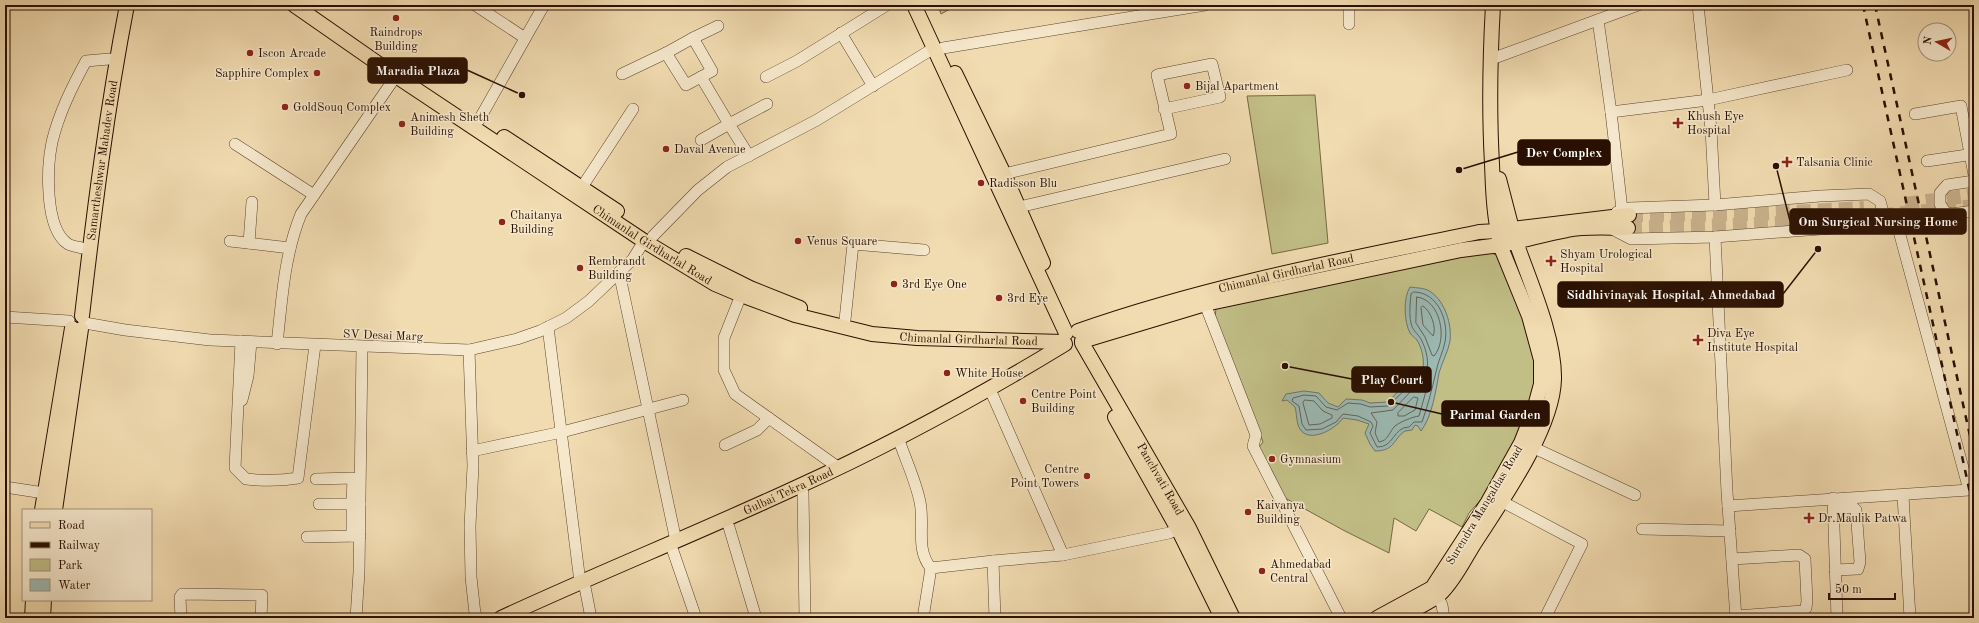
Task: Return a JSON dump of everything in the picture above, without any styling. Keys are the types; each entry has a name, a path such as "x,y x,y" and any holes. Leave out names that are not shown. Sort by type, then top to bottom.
{"main road":[{"name":"Samartheshwar Mahadev Road","path":"77,322 82,248 109,59 120,5"},
{"name":"Samartheshwar Mahadev Road","path":"77,322 115,69 127,5"},
{"name":"Chimanlal Girdharlal Road","path":"294,5 396,76 649,239 715,284 795,315 872,334 917,338 1072,340 1205,304 1461,250 1500,245 1514,236"},
{"name":"Chimanlal Girdharlal Road","path":"311,5 383,57 582,187 649,239 750,288 799,308 845,320 918,330 1046,332 1072,340 1241,282 1376,252 1479,232 1498,231 1514,236"},
{"path":"914,5 1004,174 1019,207 1072,340"},
{"path":"925,5 938,48 1072,340"},
{"path":"1493,5 1490,84 1490,142 1493,206 1498,231"},
{"name":"Surendra Mangaldas Road","path":"1377,618 1449,584 1501,501 1532,447 1551,400 1554,380 1553,356 1499,187 1495,101 1500,5"},
{"path":"1514,236 1526,238 1619,219"},
{"name":"Surendra Mangaldas Road","path":"1398,618 1430,594 1488,502 1510,463 1528,428 1539,396 1542,375 1537,345 1529,316 1500,245 1498,231"},
{"path":"42,509 77,322"},
{"path":"55,509 77,322"},
{"name":"Gulbai Tekra Road","path":"674,546 729,527 803,493 966,410 1028,373 1072,340"},
{"name":"Gulbai Tekra Road","path":"501,618 674,546 839,468 973,398 1072,340"},
{"name":"Panchvati Road","path":"1072,340 1178,529 1222,618"},
{"name":"Panchvati Road","path":"1072,340 1189,528 1233,618"},
{"name":"Gulbai Tekra Road","path":"519,618 582,584"},
{"path":"32,618 33,601"},
{"path":"43,618 44,601"}],"street":[{"path":"476,5 525,38"},
{"path":"479,120 544,5"},
{"path":"766,77 797,61 887,5"},
{"path":"938,48 1205,5"},
{"path":"1349,5 1349,24"},
{"path":"1497,57 1638,5"},
{"path":"1698,5 1708,100 1715,205"},
{"path":"1598,20 1610,112 1619,219 1631,239 1715,237 1874,225 1881,221 1883,212 1880,201 1869,194 1820,196 1715,205 1619,219"},
{"path":"622,74 718,26"},
{"path":"841,33 873,86"},
{"path":"666,53 686,85 701,78 712,71 693,38"},
{"name":"SV Desai Marg","path":"5,317 77,322 125,330 210,340 277,344 469,350 517,339 566,318 589,301 633,259 649,239 698,190 727,167 817,120 938,48"},
{"path":"82,248 68,244 62,237 51,214 48,179 52,143 67,98 86,61 109,59"},
{"path":"1004,174 1171,134 1164,109 1157,75 1212,64 1220,97 1164,109"},
{"path":"1610,112 1708,100 1847,70"},
{"path":"277,344 284,277 290,248 301,214 396,76"},
{"path":"701,78 749,156"},
{"path":"702,140 767,104"},
{"path":"1915,114 1961,106 1972,154 1974,175"},
{"path":"582,187 633,109"},
{"path":"235,144 314,195"},
{"path":"1927,162 1972,154"},
{"path":"1019,207 1225,160"},
{"path":"1974,181 1947,185 1940,193 1940,204 1945,212 1951,214 1974,211"},
{"path":"249,243 252,202"},
{"path":"1728,506 1833,503 1903,495 1970,490 1897,224"},
{"path":"1715,237 1728,506 1736,617 1803,611 1806,608 1808,601 1805,559 1799,555 1732,559"},
{"path":"230,241 290,248"},
{"path":"845,320 853,244 924,250"},
{"path":"619,272 648,408 674,546 696,618"},
{"path":"741,295 724,338 724,370 735,394 839,468"},
{"path":"1205,304 1256,435 1254,446 1257,453 1341,618"},
{"path":"548,327 582,584 591,618"},
{"path":"246,341 248,376 243,398 237,413 235,468 246,479 282,481 298,478 315,345"},
{"path":"356,618 355,506 362,347"},
{"path":"469,350 472,451 471,577 475,614 479,618"},
{"path":"992,394 1063,555"},
{"path":"472,451 562,432 648,408 683,400"},
{"path":"725,445 757,430 769,418"},
{"path":"900,443 920,503 922,552 924,560 931,568"},
{"path":"1532,447 1635,495"},
{"path":"316,479 357,478"},
{"path":"5,487 44,493"},
{"path":"803,493 805,618"},
{"path":"1903,495 1910,618"},
{"path":"1501,501 1582,544 1545,618"},
{"path":"1833,503 1837,618"},
{"path":"1833,503 1853,507 1856,510 1860,562 1858,569 1835,570"},
{"path":"319,504 355,506"},
{"path":"729,527 756,618"},
{"path":"931,568 993,560 1063,555 1169,533 1178,529"},
{"path":"1642,529 1730,531"},
{"path":"307,537 356,536"},
{"path":"993,560 995,618"},
{"path":"923,618 931,568"},
{"path":"181,618 180,598 182,594 190,594 262,595 261,618"},
{"path":"1430,594 1437,618"},
{"path":"1430,594 1442,605 1444,618"}],"green space":[{"path":"938,5 957,5 941,14"},
{"path":"1315,95 1328,243 1272,254 1247,96"},
{"path":"1491,253 1499,256 1537,347 1536,401 1485,495 1469,513 1462,527 1429,509 1416,531 1394,518 1389,553 1285,498 1259,447 1263,442 1215,320 1216,307 1451,256"}],"water":[{"path":"1410,287 1427,290 1436,296 1444,307 1450,328 1450,341 1439,373 1433,403 1425,425 1421,431 1418,426 1415,425 1412,430 1405,431 1401,434 1390,447 1375,451 1365,433 1369,424 1357,420 1343,418 1335,426 1322,433 1310,435 1304,433 1298,424 1295,407 1287,400 1282,401 1286,394 1304,391 1319,393 1328,403 1338,407 1346,399 1362,400 1370,403 1388,402 1408,381 1422,374 1422,352 1417,340 1410,333 1406,323 1405,303"}],"tunnel":[{"path":"1905,204 1974,195"},
{"path":"1628,228 1817,222 1974,206"},
{"path":"1629,215 1758,214 1864,208"}],"railway":[{"path":"1863,5 1974,511"},
{"path":"1875,5 1974,454"}],"place":[{"name":"Raindrops Building","path":"396,18"},
{"name":"Iscon Arcade","path":"250,53"},
{"name":"Sapphire Complex","path":"317,73"},
{"name":"Bijal Apartment","path":"1187,86"},
{"name":"Maradia Plaza","path":"522,95"},
{"name":"GoldSouq Complex","path":"285,107"},
{"name":"Khush Eye Hospital","path":"1678,123"},
{"name":"Animesh Sheth Building","path":"402,124"},
{"name":"Daval Avenue","path":"666,149"},
{"name":"Talsania Clinic","path":"1787,162"},
{"name":"Om Surgical Nursing Home","path":"1776,166"},
{"name":"Dev Complex","path":"1459,170"},
{"name":"Radisson Blu","path":"981,183"},
{"name":"Chaitanya Building","path":"502,222"},
{"name":"Venus Square","path":"798,241"},
{"name":"Siddhivinayak Hospital, Ahmedabad","path":"1818,249"},
{"name":"Shyam Urological Hospital","path":"1551,261"},
{"name":"Rembrandt Building","path":"580,268"},
{"name":"3rd Eye One","path":"894,284"},
{"name":"3rd Eye","path":"999,298"},
{"name":"Diva Eye Institute Hospital","path":"1698,340"},
{"name":"Play Court","path":"1285,366"},
{"name":"White House","path":"947,373"},
{"name":"Centre Point Building","path":"1023,401"},
{"name":"Parimal Garden","path":"1391,402"},
{"name":"Gymnasium","path":"1272,459"},
{"name":"Centre Point Towers","path":"1087,476"},
{"name":"Kaivanya Building","path":"1248,512"},
{"name":"Dr.Maulik Patwa","path":"1809,518"},
{"name":"Ahmedabad Central","path":"1262,571"}]}
